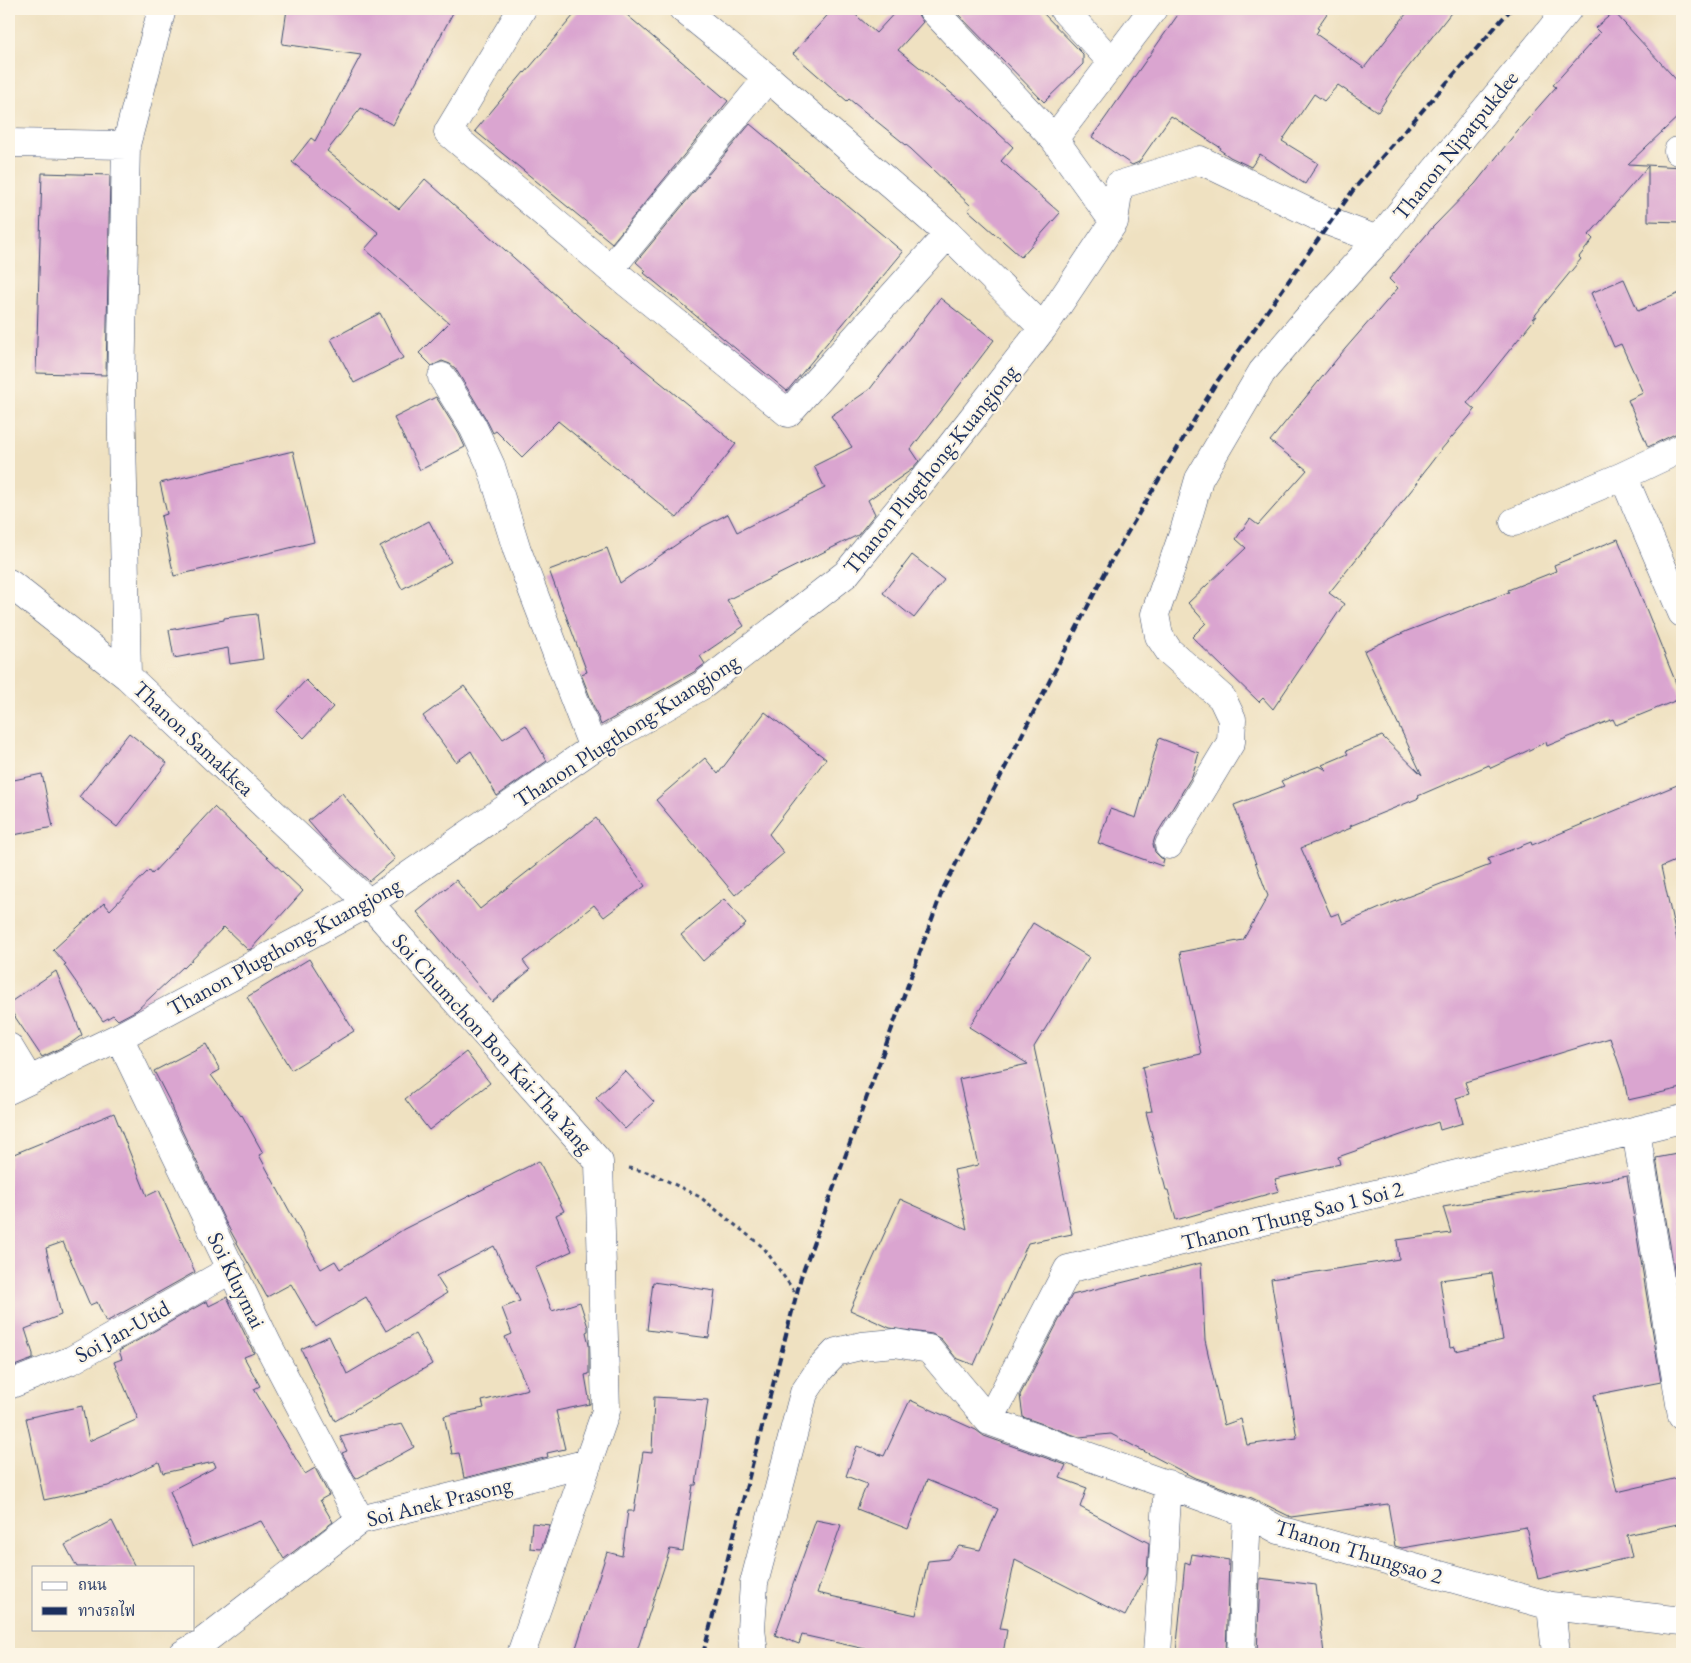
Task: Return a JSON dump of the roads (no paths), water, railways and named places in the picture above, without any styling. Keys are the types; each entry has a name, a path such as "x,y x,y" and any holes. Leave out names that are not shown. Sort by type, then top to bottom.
{"street":[{"path":"127,676 121,390 126,145 162,9"},
{"path":"522,9 448,132 610,269 788,413 948,234"},
{"path":"684,9 768,78 948,234 1043,328"},
{"path":"932,9 1054,139 1114,222"},
{"path":"1063,9 1112,62"},
{"path":"1054,139 1153,9"},
{"name":"Thanon Nipatpukdee","path":"1200,160 1327,221 1378,240 1568,9"},
{"path":"610,269 768,78"},
{"path":"9,144 126,145"},
{"name":"Thanon Plugthong-Kuangjong","path":"19,1085 119,1037 369,904 594,748 703,686 846,574 950,448 1043,328 1114,222 1119,185 1200,160"},
{"path":"1169,845 1230,742 1232,719 1222,698 1169,650 1159,636 1155,614 1185,528 1199,478 1262,372 1378,240"},
{"path":"442,377 473,427 491,466 517,550 594,748"},
{"path":"1514,522 1623,476 1682,448"},
{"path":"1623,476 1682,613"},
{"name":"Thanon Samakkea","path":"9,583 127,676 369,904"},
{"name":"Soi Chumchon Bon Kai-Tha Yang","path":"369,904 600,1162 606,1411 521,1654"},
{"name":"Soi Kluymai","path":"119,1037 268,1345 360,1520"},
{"path":"9,1047 19,1085"},
{"name":"Thanon Thung Sao 1 Soi 2","path":"989,1421 1068,1269 1636,1132 1682,1119"},
{"path":"1636,1132 1682,1416"},
{"name":"Soi Jan-Utid","path":"9,1385 72,1360 232,1269"},
{"path":"754,1654 751,1628 754,1584 804,1393 820,1369 836,1352 861,1346 895,1344 929,1349 989,1421"},
{"name":"Thanon Thungsao 2","path":"989,1421 1247,1513 1279,1530 1551,1606 1682,1621"},
{"name":"Soi Anek Prasong","path":"183,1654 200,1644 360,1520 588,1463"},
{"path":"1157,1654 1168,1484"},
{"path":"1241,1654 1247,1513"},
{"path":"1551,1606 1556,1654"}],"railway":[{"path":"703,1654 801,1277 943,889 1112,559 1216,383 1354,189 1511,9"}]}
